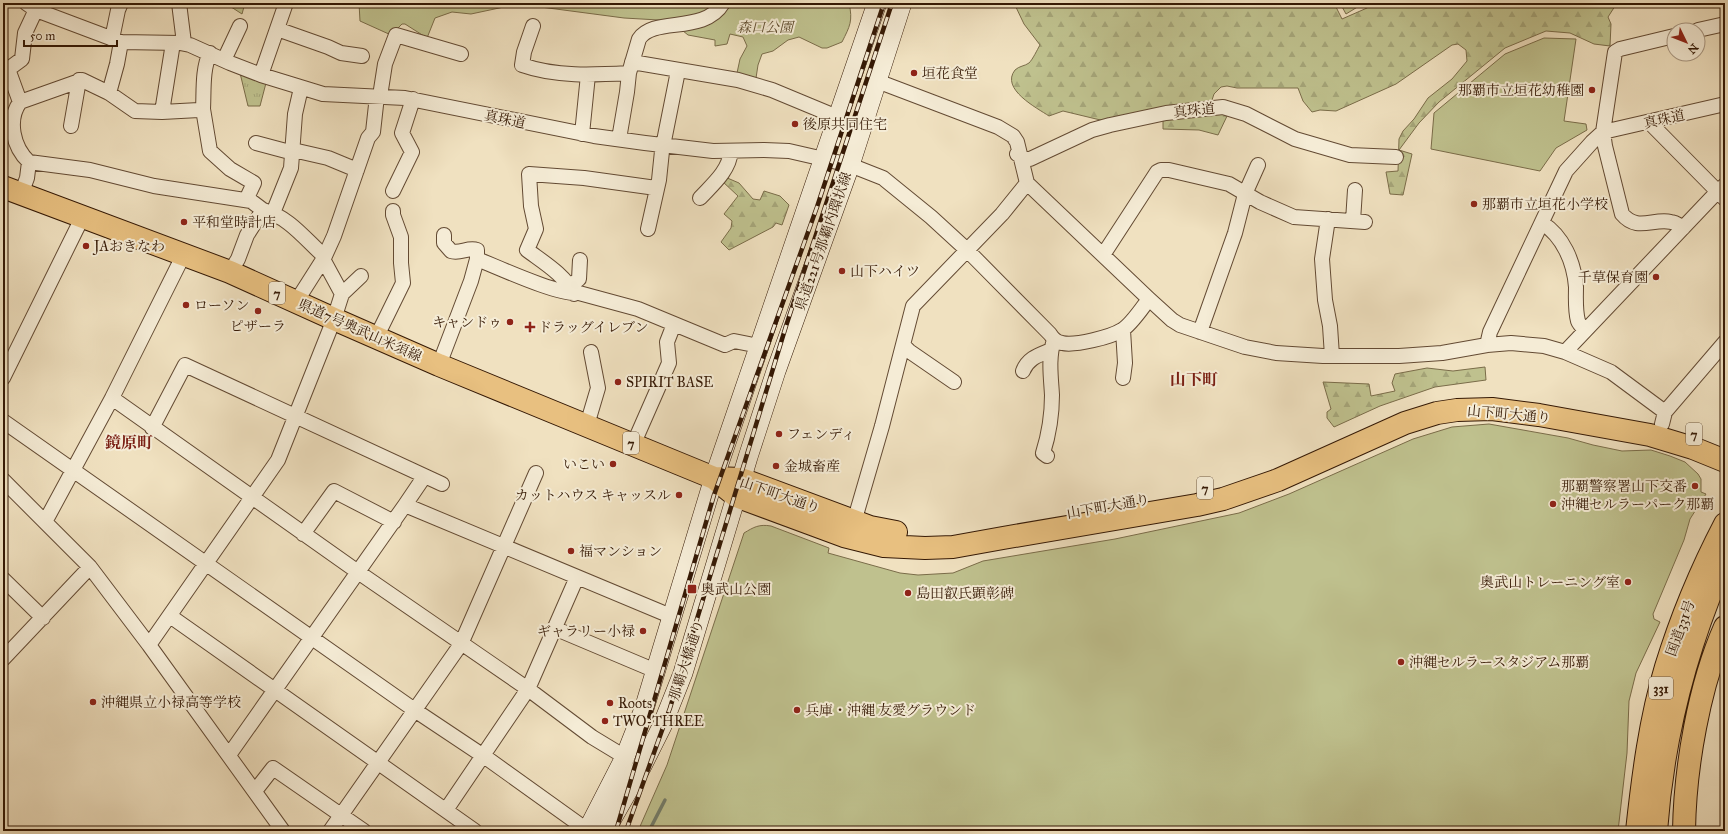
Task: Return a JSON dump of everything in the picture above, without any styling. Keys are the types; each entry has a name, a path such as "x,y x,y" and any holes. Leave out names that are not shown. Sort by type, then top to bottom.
{"main road":[{"name":"県道221号那覇内環状線","path":"714,478 877,3"},
{"name":"県道221号那覇内環状線","path":"739,488 776,371 850,165 902,3"},
{"name":"県道7号奥武山米須線","path":"12,190 230,272 439,365 714,478"},
{"name":"山下町大通り","path":"739,488 870,527 901,533 939,534 983,528 1214,486 1268,469 1415,404 1469,394 1501,395 1617,414 1663,418 1725,446"},
{"name":"山下町大通り","path":"714,478 836,533 870,543 910,548 953,546 1197,505 1235,495 1278,480 1405,423 1437,413 1466,409 1492,409 1539,415 1650,434 1693,448 1725,461"},
{"name":"那覇大橋通り","path":"593,831 644,709 714,478"},
{"name":"那覇大橋通り","path":"593,831 642,766 669,709 695,636 739,488"},
{"name":"国道331号","path":"1637,831 1649,739 1666,667 1700,576 1725,524"},
{"name":"国道331号","path":"1656,831 1666,746 1678,691 1698,624 1725,559"},
{"path":"1684,831 1689,770 1698,713 1716,646 1725,627"}],"street":[{"path":"109,93 118,64 118,10 121,3"},
{"path":"162,112 178,43 179,3"},
{"path":"262,75 286,3"},
{"path":"619,139 630,67 639,39 646,31 703,19 716,13 723,3"},
{"path":"20,102 6,71 22,59 25,33 34,5"},
{"name":"真珠道","path":"34,5 117,40 178,43 262,75 323,94 412,99 582,134 663,146 731,151 776,150 802,153 850,165 883,178 967,250 1050,334 1052,345"},
{"path":"1706,28 1725,24"},
{"path":"224,60 240,26"},
{"path":"533,26 524,52 522,65 535,70 588,75 630,67 678,71 738,80 772,90 837,116"},
{"path":"277,29 341,53 362,56"},
{"path":"296,302 324,258 334,236 368,138 373,132 385,64 396,35 461,54"},
{"path":"1666,38 1620,49 1616,52 1603,132 1605,146 1622,214 1627,220 1634,224 1671,222 1683,228"},
{"path":"210,54 204,80 203,109 210,151 230,169 254,183 246,200"},
{"path":"648,229 678,71"},
{"path":"582,134 588,75"},
{"path":"79,80 109,93 135,111 162,112 203,109"},
{"path":"79,80 74,84 20,102 16,107 13,119 16,146 29,162 90,170 154,186 251,201 292,226 324,258 342,294"},
{"path":"71,126 79,80"},
{"path":"877,81 1007,132 1017,142 1019,156 1027,183 1149,299 1176,323 1245,347 1276,353 1332,356 1400,356 1435,354 1487,345 1511,343 1544,346 1565,352 1611,372 1663,418 1725,342"},
{"path":"230,272 238,258 247,235 268,211 291,168 295,114 301,88"},
{"path":"393,191 412,152 402,133 412,99"},
{"name":"真珠道","path":"1603,132 1650,123 1725,104"},
{"name":"真珠道","path":"1019,156 1030,159 1092,130 1110,125 1166,113 1223,107 1246,114 1295,139 1350,155 1396,157"},
{"path":"1565,352 1683,228 1723,192 1650,123"},
{"path":"1487,345 1490,332 1566,171 1603,132"},
{"path":"256,142 286,151 292,150 328,158 357,170"},
{"path":"700,198 722,175 729,163 731,151"},
{"path":"12,190 27,178 29,162"},
{"path":"1200,332 1235,234 1246,194 1258,165"},
{"path":"1103,255 1157,172 1161,170 1169,170 1229,184 1276,210 1294,217 1359,222 1355,190"},
{"path":"572,290 549,266 527,250 536,229 531,206 529,174 584,178 656,188"},
{"path":"854,522 914,306 1002,214 1027,183"},
{"path":"376,338 402,283 401,238 393,211"},
{"path":"3,378 83,216"},
{"path":"1328,219 1322,259 1325,300 1330,326 1332,356"},
{"path":"1542,223 1551,229 1556,235 1570,261 1575,278 1578,322 1585,330"},
{"path":"439,365 471,281 477,259 477,250 473,249 460,252 451,251 444,243 444,235"},
{"path":"45,522 112,398 184,254"},
{"path":"477,259 554,289 572,290 638,309 726,345 734,341 759,346"},
{"path":"572,290 579,279 580,260"},
{"path":"149,645 207,564 278,460 334,319 342,294 360,276"},
{"path":"1023,370 1026,362 1052,345 1070,344 1104,337 1123,330 1149,299"},
{"path":"634,444 670,363 667,342 674,324"},
{"path":"1123,330 1125,363 1123,378"},
{"path":"903,345 909,351 954,382"},
{"path":"1046,456 1043,452 1049,436 1052,396 1052,345"},
{"path":"587,425 598,388 591,352"},
{"path":"152,428 184,365 442,484"},
{"path":"112,398 152,428 303,534 528,689 586,733 625,757"},
{"path":"3,421 416,711 593,831"},
{"path":"330,831 416,711 461,644 536,473"},
{"path":"228,755 406,506 424,477"},
{"path":"3,480 90,567 149,645 283,831"},
{"path":"303,534 334,491 394,522"},
{"path":"406,506 504,545 577,577 673,616"},
{"path":"3,659 90,567"},
{"path":"446,810 528,689 577,577"},
{"path":"3,579 43,618"},
{"path":"170,616 476,831"},
{"path":"554,628 656,671"},
{"path":"255,791 273,768 364,831"}],"green space":[{"path":"225,3 245,3 242,14"},
{"name":"森口公園","path":"359,3 849,3 851,19 842,42 827,48 822,48 799,37 788,40 773,51 762,54 758,65 756,78 737,73 740,59 747,46 743,37 730,34 727,44 715,46 715,40 688,35 677,26 659,20 624,18 518,4 471,14 452,12 435,18 427,38 405,24 402,24 391,35 360,21"},
{"path":"1014,3 1334,3 1342,19 1367,8 1373,3 1617,3 1608,17 1611,24 1610,46 1594,44 1570,33 1546,31 1505,48 1439,102 1419,123 1399,150 1412,154 1403,195 1390,194 1386,172 1398,171 1399,139 1403,131 1414,119 1428,98 1452,79 1467,61 1466,50 1458,44 1452,45 1396,84 1336,111 1320,110 1312,112 1303,101 1298,88 1221,87 1214,94 1209,109 1228,114 1218,135 1199,130 1163,129 1163,120 1117,124 1063,111 1049,116 1022,97 1012,84 1012,77 1015,70 1029,63 1040,45 1024,24"},
{"path":"1340,3 1364,3 1346,14"},
{"path":"1544,38 1576,39 1564,121 1586,124 1587,130 1556,148 1540,171 1431,149 1434,113 1505,54"},
{"path":"240,73 266,83 260,106 248,106"},
{"path":"725,177 739,183 753,199 760,200 764,191 780,196 789,205 782,225 776,223 773,227 729,250 721,242 731,228 732,221 724,214 738,196 722,181"},
{"path":"1485,367 1486,380 1435,387 1380,406 1334,427 1327,418 1327,412 1331,409 1323,382 1369,384 1371,396 1395,391 1392,383 1395,374 1427,368 1453,371"},
{"name":"奥武山公園","path":"1489,424 1568,438 1622,451 1651,450 1670,456 1685,462 1698,474 1701,479 1701,492 1706,494 1690,519 1684,540 1653,614 1654,619 1660,622 1636,673 1629,701 1627,753 1618,831 638,831 667,765 744,533 754,528 763,525 771,526 829,548 828,553 900,573 918,575 953,573 983,561 1115,539 1239,513 1289,494 1413,439 1452,427"}],"waterway":[{"path":"649,831 665,800"}],"railway":[{"path":"616,831 714,495 817,207 884,3"},
{"path":"626,831 670,708 786,326 892,3"}],"place":[{"name":"垣花食堂","path":"914,73"},
{"name":"那覇市立垣花幼稚園","path":"1592,90"},
{"name":"後原共同住宅","path":"795,124"},
{"name":"那覇市立垣花小学校","path":"1474,204"},
{"name":"平和堂時計店","path":"184,222"},
{"name":"JAおきなわ","path":"86,246"},
{"name":"山下ハイツ","path":"842,271"},
{"name":"千草保育園","path":"1656,277"},
{"name":"ローソン","path":"186,305"},
{"name":"ピザーラ","path":"258,311"},
{"name":"キャンドゥ","path":"510,322"},
{"name":"ドラッグイレブン","path":"530,327"},
{"name":"SPIRIT BASE","path":"618,382"},
{"name":"フェンディ","path":"779,434"},
{"name":"いこい","path":"613,464"},
{"name":"金城畜産","path":"776,466"},
{"name":"那覇警察署山下交番","path":"1695,486"},
{"name":"カットハウス キャッスル","path":"679,495"},
{"name":"沖縄セルラーパーク那覇","path":"1553,504"},
{"name":"福マンション","path":"571,551"},
{"name":"奥武山トレーニング室","path":"1628,582"},
{"name":"奥武山公園","path":"692,589"},
{"name":"島田叡氏顕彰碑","path":"908,593"},
{"name":"ギャラリー小禄","path":"643,631"},
{"name":"沖縄セルラースタジアム那覇","path":"1401,662"},
{"name":"沖縄県立小禄高等学校","path":"93,702"},
{"name":"Roots","path":"610,703"},
{"name":"兵庫・沖縄 友愛グラウンド","path":"797,710"},
{"name":"TWO-THREE","path":"605,721"}],"district":[{"name":"山下町","path":"1194,379"},
{"name":"鏡原町","path":"129,442"}]}
